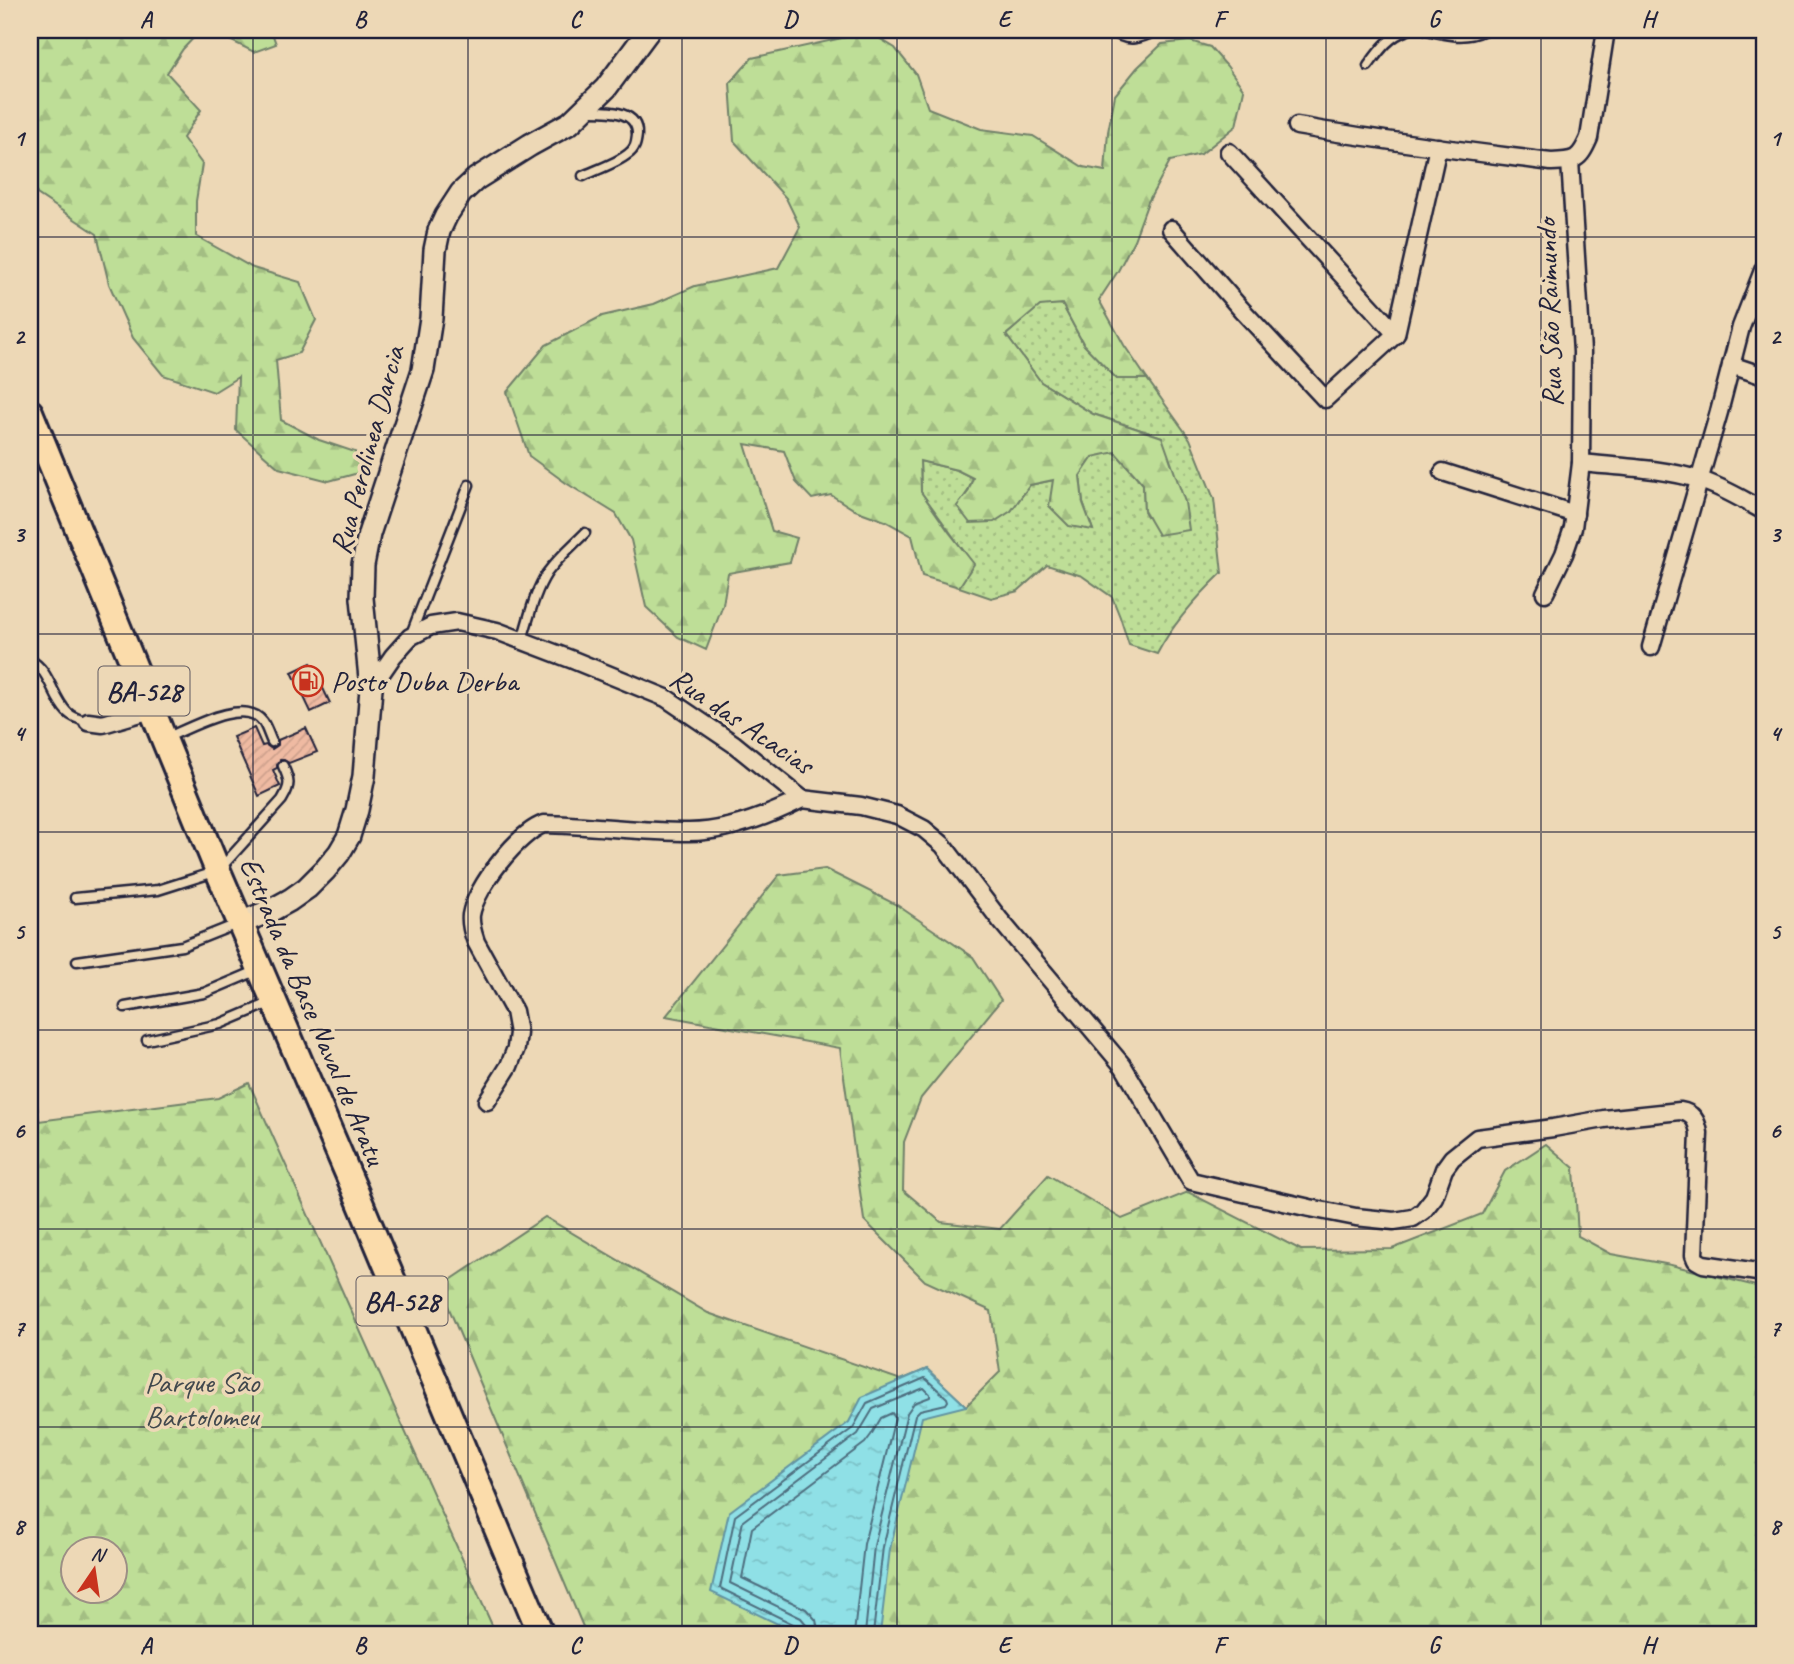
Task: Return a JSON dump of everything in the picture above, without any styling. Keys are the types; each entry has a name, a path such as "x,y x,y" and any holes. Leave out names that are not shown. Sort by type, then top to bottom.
{"main road":[{"name":"Estrada da Base Naval de Aratu","path":"30,412 218,871 358,1195 541,1634"}],"street":[{"name":"Rua Perolinea Darcia","path":"240,923 290,900 325,870 349,836 357,810 364,776 371,688 362,597 363,565 369,534 423,370 439,231 461,193 476,179 570,123 606,88 649,30"},
{"path":"1297,126 1551,162 1570,161 1582,154 1589,138 1606,30"},
{"path":"1171,229 1325,399 1396,334 1438,147"},
{"path":"1229,152 1396,334"},
{"name":"Rua São Raimundo","path":"1545,593 1573,528 1581,463 1582,352 1570,161"},
{"path":"1651,648 1741,327 1757,304 1764,268"},
{"path":"1731,365 1764,376"},
{"path":"1581,463 1669,472 1699,479 1764,511"},
{"path":"1443,472 1575,514"},
{"name":"Rua das Acacias","path":"410,636 431,626 457,622 522,640 666,698 734,744 802,799 861,806 897,815 924,829 943,845 1000,920 1123,1066 1191,1181 1344,1215 1394,1221 1413,1218 1423,1211 1434,1197 1444,1169 1452,1158 1477,1139 1604,1119 1681,1111 1694,1118 1699,1133 1694,1255 1696,1260 1703,1264 1764,1273"},
{"path":"371,688 410,636"},
{"path":"88,722 103,724 151,710"},
{"path":"487,1101 509,1066 518,1033 514,1011 476,942 471,918 474,904 489,878 524,835 544,824 691,832 722,828 758,819 802,799"}],"lane":[{"path":"1112,30 1118,36 1130,39 1158,30"},
{"path":"1368,66 1387,42 1398,33 1408,30"},
{"path":"1427,30 1460,37 1485,30"},
{"path":"583,110 617,112 628,116 637,129 636,145 627,155 583,176"},
{"path":"410,636 468,485"},
{"path":"522,640 546,575 585,533"},
{"path":"30,660 42,670 67,712 88,722"},
{"path":"163,739 229,712 241,711 252,713 262,720 272,742"},
{"path":"75,898 158,890 218,871 282,800 288,790 289,780 283,766"},
{"path":"77,961 182,946 240,923"},
{"path":"125,1007 204,993 260,969"},
{"path":"147,1040 220,1024 274,1001"}],"green space":[{"path":"30,30 201,30 183,49 167,73 201,110 183,138 202,164 196,201 196,236 253,268 300,282 316,320 299,353 276,360 281,420 319,440 355,452 362,472 329,481 279,468 236,430 238,377 214,392 163,375 133,338 109,284 97,234 37,194 30,178"},
{"path":"209,30 271,30 276,44 254,52"},
{"path":"869,32 895,48 916,74 928,108 981,129 1033,136 1083,167 1105,171 1108,132 1115,95 1137,68 1162,44 1190,41 1210,47 1244,90 1236,126 1201,154 1170,161 1148,202 1134,240 1099,300 1147,379 1117,379 1084,345 1062,304 1040,306 1006,335 1041,382 1093,414 1162,437 1185,502 1189,530 1158,535 1144,511 1143,484 1115,452 1093,457 1080,476 1083,503 1093,530 1069,526 1049,506 1053,480 1030,485 1011,511 994,522 970,523 957,506 968,492 973,478 957,470 920,461 921,492 974,564 959,587 922,576 912,536 885,521 855,510 831,495 812,499 796,482 784,451 745,444 772,531 797,538 790,562 728,573 723,605 706,650 678,637 646,607 631,540 616,514 529,456 507,392 546,345 602,316 654,304 695,286 778,268 800,227 786,198 734,141 730,83 752,58"},
{"path":"1062,304 1084,345 1117,379 1147,379 1190,439 1214,499 1222,573 1186,611 1157,654 1129,645 1112,597 1082,576 1047,565 1018,591 991,598 959,587 973,564 921,492 920,461 957,470 973,478 958,506 1011,511 1030,485 1054,480 1093,530 1083,503 1080,476 1093,456 1115,452 1143,484 1144,511 1162,437 1093,414 1041,382 1006,335 1040,305"},
{"path":"825,869 897,905 973,957 1001,1000 921,1098 904,1142 903,1190 941,1222 1000,1229 1048,1175 1122,1219 1188,1192 1301,1250 1392,1249 1482,1214 1505,1171 1546,1144 1574,1168 1578,1236 1611,1254 1671,1265 1764,1288 1764,1634 586,1634 440,1287 545,1217 708,1313 901,1380 927,1369 966,1406 1000,1372 991,1311 925,1281 864,1220 840,1048 666,1016 779,875"},
{"name":"Parque São Bartolomeu","path":"30,1048 39,1121 218,1098 249,1083 496,1634 30,1634"}],"water":[{"path":"927,1369 966,1406 922,1417 890,1549 880,1634 799,1634 711,1592 729,1512 849,1422 862,1397"}],"building":[{"name":"Posto Duba Derba","path":"311,663 330,703 311,712 292,672"},
{"path":"254,728 262,746 266,745 272,749 278,745 278,740 306,728 317,752 289,763 280,760 277,768 273,770 280,786 259,796 233,737"}],"place":[{"name":"Posto Duba Derba","path":"308,681"}]}
